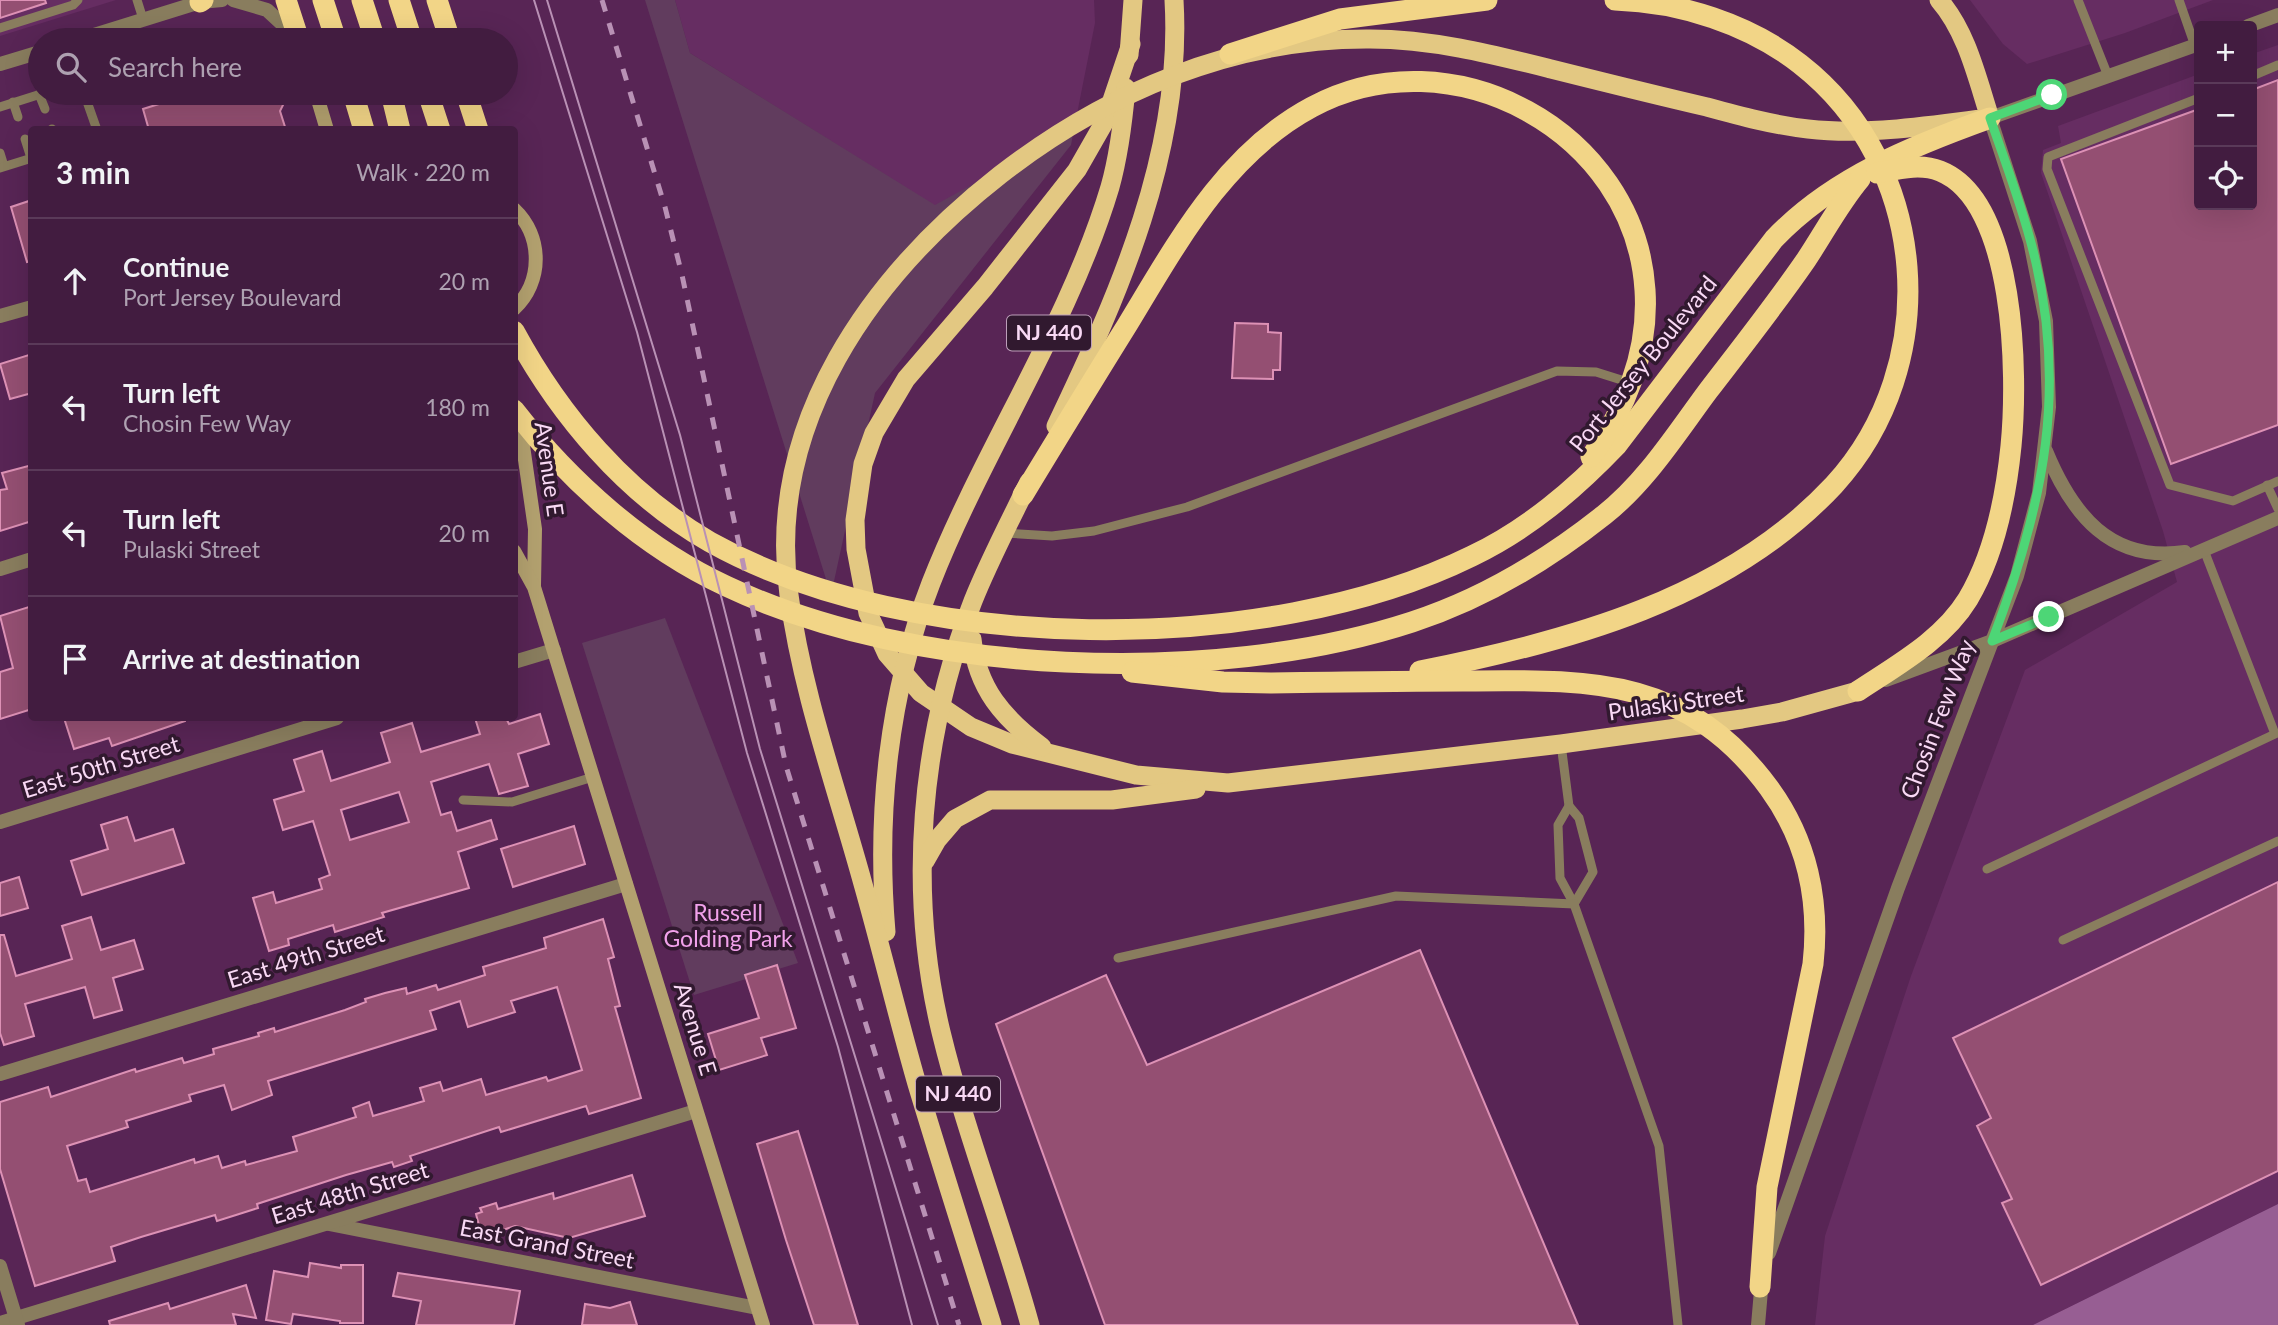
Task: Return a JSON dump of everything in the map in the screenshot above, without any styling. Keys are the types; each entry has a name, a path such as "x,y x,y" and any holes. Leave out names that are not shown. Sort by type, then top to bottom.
{"highway":[{"path":"286,0 295,28"},
{"path":"323,0 332,28"},
{"path":"362,0 370,28"},
{"path":"399,0 408,28"},
{"path":"437,0 446,28"},
{"name":"NJ 440","path":"992,1325 917,1081 895,997 884,909 883,816 888,756 903,676 922,609 942,560 1083,260 1096,226 1117,155 1133,0"},
{"name":"NJ 440","path":"1030,1325 941,1032 927,949 922,866 925,811 940,708 974,601 1099,336 1141,222 1161,144 1169,96 1174,0"},
{"path":"895,997 801,663 788,591 785,555 792,480 811,408 848,337 897,273 963,206 1049,141 1155,82 1230,54 1340,19 1487,0"},
{"path":"1359,681 1524,649 1624,617 1703,581 1780,533 1811,508 1854,460 1887,401 1900,359 1909,304 1904,235 1882,170 1846,110 1800,64 1747,32 1685,10 1615,0"},
{"path":"1230,54 1338,40 1402,40 1469,49 1802,129 1875,131 1990,118 1965,44 1939,0"},
{"name":"Pulaski Street","path":"1130,44 1105,121 1077,170 985,287 906,379 874,433 857,492 856,550 860,577 875,632 903,676 940,708 994,738 1136,775 1228,783 1561,744 1782,712 1858,691"},
{"path":"1023,495 1178,241 1213,191 1257,146 1312,107 1369,85 1430,81 1491,93 1520,105 1545,121 1589,159 1620,204 1640,257 1645,289 1645,318 1642,347 1631,383 1610,431 1563,498"},
{"path":"357,105 363,126"},
{"path":"394,105 399,126"},
{"path":"396,105 406,126"},
{"path":"432,105 439,126"},
{"path":"470,105 477,126"},
{"name":"Port Jersey Boulevard","path":"518,337 558,401 604,456 653,503 708,540 770,570 872,602 928,614 1032,626 1138,629 1191,626 1350,600 1403,585 1471,557 1524,526 1563,498 1592,472 1640,418 1774,239 1818,198 1910,148 1990,118"},
{"path":"1858,691 1936,636 1966,601 1977,582 2004,486 2013,406 2011,325 2005,286 1988,223 1973,195 1954,178 1930,168 1906,167 1862,175"},
{"name":"Port Jersey Boulevard","path":"518,414 577,479 633,528 692,568 723,585 809,618 864,634 922,645 1030,658 1192,660 1301,649 1359,638 1415,621 1488,591 1522,573 1606,513 1648,471 1805,262 1862,175"},
{"path":"860,577 887,600 922,609 974,601"},
{"name":"Pulaski Street","path":"974,601 972,637 982,683 1007,719 1049,752"},
{"path":"1030,658 1223,682 1562,680 1614,686 1670,705 1696,719 1741,755 1778,801 1804,853 1815,908 1813,964 1767,1186 1760,1287"},
{"path":"922,866 946,828 967,810 990,800 1137,799 1228,783"}],"main road":[{"path":"320,105 326,126"},
{"path":"518,214 528,225 534,241 536,266 518,320"},
{"path":"518,304 529,290"},
{"name":"Avenue E","path":"518,414 535,529 534,587"},
{"name":"Avenue E","path":"518,558 534,587 763,1325"}],"street":[{"path":"116,28 201,1 222,0"},
{"path":"233,0 267,10 288,28"},
{"path":"2257,23 2278,15"},
{"name":"Port Jersey Boulevard","path":"1990,118 2194,46"},
{"path":"0,64 28,56"},
{"name":"Chosin Few Way","path":"1758,1325 1760,1287 1787,1194 2029,536 2046,450 2049,364 2039,279 2024,219 1990,118"},
{"path":"0,316 28,308"},
{"path":"2046,450 2073,503 2110,540 2149,554 2171,555 2204,550"},
{"name":"Pulaski Street","path":"1858,691 1992,641 2278,518"},
{"path":"0,569 28,560"},
{"path":"518,661 554,650"},
{"name":"East 50th Street","path":"0,822 327,721"},
{"name":"East 49th Street","path":"0,1074 626,884"},
{"name":"East 48th Street","path":"0,1323 17,1321 696,1111"},
{"name":"East Grand Street","path":"328,1224 757,1308"},
{"path":"0,1266 17,1321"}],"lane":[{"path":"0,28 73,5 78,0"},
{"path":"137,0 144,19"},
{"path":"2078,0 2108,76"},
{"path":"2179,0 2194,38"},
{"path":"2257,74 2278,65"},
{"path":"0,107 28,97"},
{"path":"2194,100 2048,157 2047,169 2170,485 2206,497 2233,501 2278,481"},
{"path":"13,102 18,117"},
{"path":"44,105 45,109"},
{"path":"88,105 96,126"},
{"path":"25,139 28,148"},
{"path":"0,152 2,167 28,159"},
{"path":"1005,533 1052,536 1094,531 1187,507 1557,371 1596,372 1631,383"},
{"path":"2267,485 2278,509"},
{"path":"1987,869 2275,734 2204,550"},
{"path":"1561,744 1569,806 1578,818 1592,872 1574,904"},
{"path":"463,800 512,802 593,776"},
{"path":"1569,806 1558,825 1560,878 1574,904 1659,1146 1678,1325"},
{"path":"2063,940 2278,841"},
{"path":"1118,958 1396,896 1574,904"}],"shaded area":[{"path":"0,0 116,0 0,36"},
{"path":"675,0 1094,0 1095,23 1074,129 935,206 690,53"},
{"path":"1970,0 2213,0 2125,33 2027,64 2003,44"},
{"path":"2278,45 2278,1204 2033,1325 1815,1325 1825,1236 1911,976 2025,670 2177,582 2163,531 2041,173 2043,150 2061,143 2058,126 2194,76 2194,210 2257,210 2257,52"},
{"path":"2278,1204 2278,1325 2033,1325"}],"green space":[{"path":"645,0 675,0 690,53 935,205 1074,129 1071,145 875,393 831,595"},
{"name":"Russell Golding Park","path":"665,618 798,963 694,995 582,643"}],"building":[{"path":"0,0 45,0 46,3 0,18"},
{"path":"2278,80 2278,425 2171,464 2061,159 2194,111 2194,210 2257,210 2257,88"},
{"path":"156,105 283,105 280,111 285,126 148,126 143,109"},
{"path":"28,201 28,262 27,262 11,207"},
{"path":"1235,323 1268,324 1268,332 1281,333 1280,370 1273,370 1273,379 1232,378"},
{"path":"28,355 28,394 10,399 0,364"},
{"path":"28,466 28,522 0,531 0,490 7,489 2,473"},
{"path":"28,607 28,710 0,719 0,672 13,668 0,616"},
{"path":"540,714 549,744 518,754 528,786 499,794 489,764 431,782 441,815 451,812 457,831 491,820 497,839 458,852 469,888 382,913 384,917 335,932 333,925 288,939 289,945 269,951 253,898 273,892 276,903 322,889 319,879 330,875 313,821 283,830 274,800 304,791 294,760 322,751 331,781 390,762 381,733 412,723 421,752 480,734 476,721 508,721 509,724","holes":["399,792 409,822 350,840 341,810"]},
{"path":"65,721 185,721 112,746 109,738 74,749"},
{"path":"127,817 135,841 173,829 184,863 82,895 71,861 108,849 101,825"},
{"path":"574,826 585,864 513,887 501,849"},
{"path":"19,877 28,908 0,916 0,883"},
{"path":"2278,882 2278,1171 2041,1285 2002,1203 2012,1199 1977,1126 1991,1118 1953,1038"},
{"path":"91,917 101,950 134,940 143,969 113,978 122,1010 94,1018 85,987 25,1004 34,1036 4,1045 0,1033 0,935 4,935 16,976 72,959 62,926"},
{"path":"603,919 614,957 608,959 620,1006 615,1007 641,1098 589,1114 586,1106 501,1132 499,1127 410,1156 412,1161 394,1167 392,1162 257,1204 258,1208 217,1221 215,1215 141,1237 111,1247 115,1261 35,1286 0,1169 0,1102 48,1087 51,1097 135,1069 136,1072 182,1058 184,1063 214,1054 213,1049 259,1036 258,1033 274,1028 275,1032 345,1010 366,1002 365,999 385,993 406,988 407,994 436,985 438,990 485,975 483,967 546,948 544,938","holes":["557,987 582,1070 548,1081 546,1077 486,1095 481,1079 443,1091 440,1082 420,1088 424,1101 373,1116 369,1102 353,1108 356,1117 293,1137 297,1151 246,1165 245,1161 222,1168 218,1156 195,1163 194,1159 90,1192 86,1179 78,1181 67,1146 128,1127 126,1121 191,1101 189,1095 224,1085 232,1110 272,1095 268,1081 436,1029 430,1011 460,1001 468,1027 515,1012 511,1001"]},
{"path":"1420,950 1578,1325 1105,1325 996,1024 1106,975 1147,1065"},
{"path":"777,965 796,1028 761,1038 767,1055 719,1070 708,1034 759,1018 745,975"},
{"path":"798,1131 858,1325 814,1325 786,1240 757,1144"},
{"path":"632,1175 645,1216 569,1238 515,1226 482,1237 476,1214 482,1212 480,1208 496,1203 498,1209 553,1193 554,1199"},
{"path":"310,1263 341,1268 341,1265 363,1265 363,1323 340,1323 293,1314 291,1324 266,1320 274,1271 308,1277"},
{"path":"398,1273 520,1291 514,1325 416,1325 421,1301 393,1296"},
{"path":"246,1285 256,1318 233,1314 236,1325 110,1325 109,1321 168,1303 170,1309"},
{"path":"630,1302 637,1325 582,1325 585,1304 610,1308"}],"tram line":[{"path":"534,0 637,332 747,753 838,1047 912,1325"},
{"path":"547,0 680,435 760,749 938,1325"}],"railway":[{"path":"602,0 665,207 682,275 786,766 959,1325"}],"route":[{"path":"2049,617 1992,641 2017,576 2039,493 2046,450 2049,364 2046,321 2031,241 1990,118 2052,95"}]}
